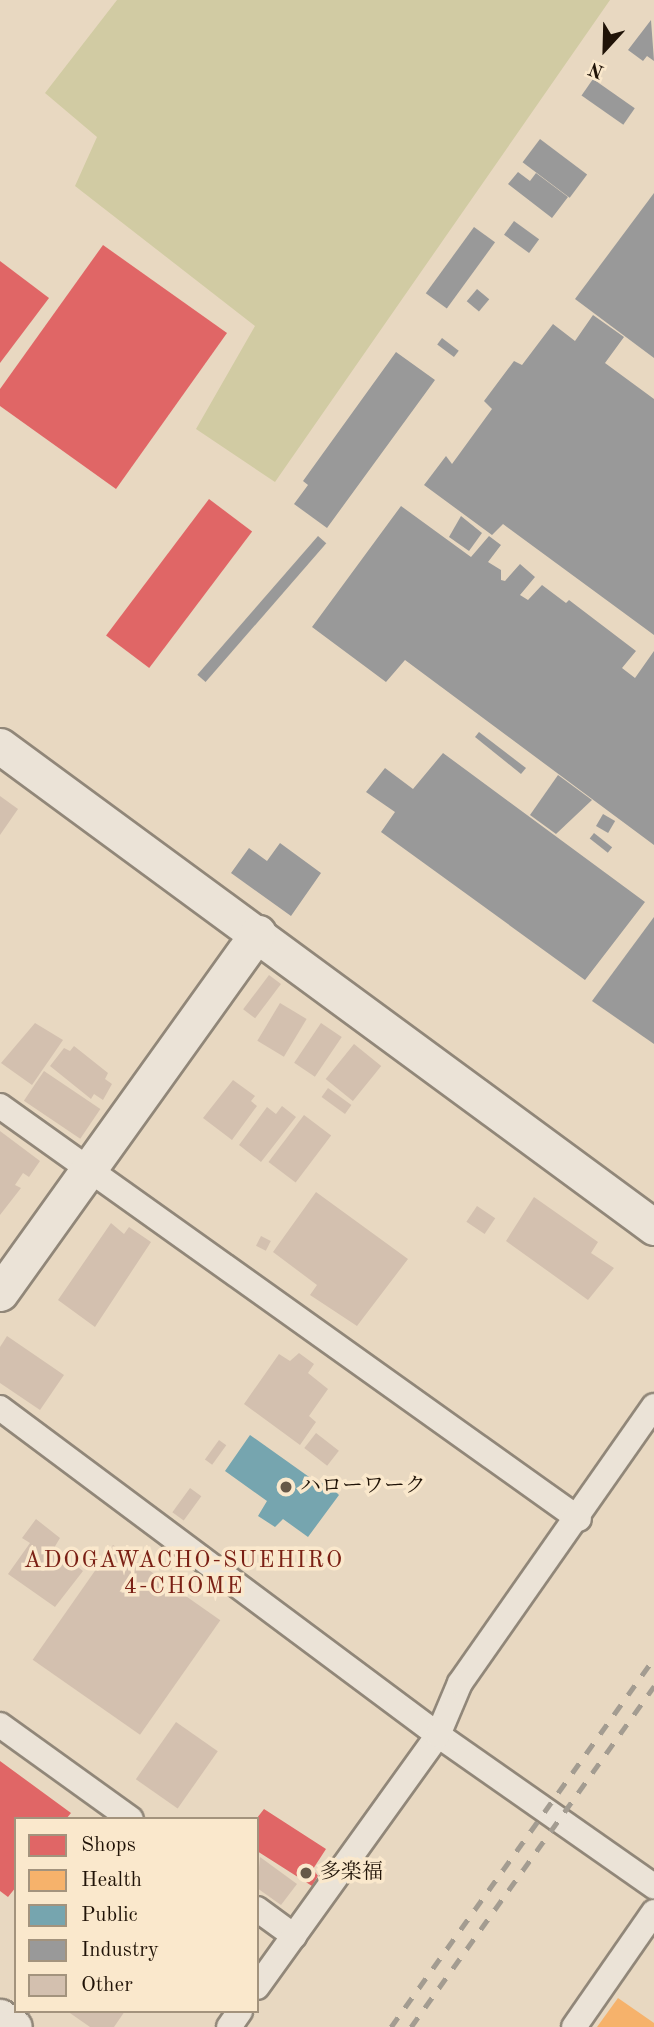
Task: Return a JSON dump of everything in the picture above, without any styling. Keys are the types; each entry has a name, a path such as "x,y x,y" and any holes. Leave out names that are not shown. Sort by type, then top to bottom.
{"street":[{"path":"0,746 258,933 654,1227"},
{"path":"0,1293 258,933"},
{"path":"0,1106 579,1519"},
{"path":"259,1984 438,1735 460,1683 579,1519 654,1406"},
{"path":"0,1408 438,1735 654,1886"},
{"path":"0,1725 128,1817"},
{"path":"259,1910 294,1936"},
{"path":"574,2027 654,1912"},
{"path":"0,2017 14,2027"}],"shaded area":[{"path":"117,0 610,0 275,482 196,429 255,326 75,186 97,137 45,93"}],"building: Shops":[{"path":"103,245 227,333 116,489 0,406 0,389"},
{"path":"0,261 49,298 0,363"},
{"path":"209,499 252,531 149,668 106,636"},
{"path":"0,1761 71,1813 68,1817 14,1817 14,1890 8,1897 0,1891"},
{"path":"264,1809 326,1849 313,1869 318,1876 312,1886 259,1852 258,1817"}],"building: Health":[{"path":"618,1998 654,2023 654,2027 597,2027"}],"building: Public":[{"path":"250,1435 319,1484 326,1482 339,1495 308,1537 283,1519 275,1527 258,1516 267,1501 225,1471"}],"building: Industry":[{"path":"651,20 654,61 647,56 643,61 628,50"},
{"path":"593,79 635,108 623,125 582,95"},
{"path":"540,139 587,175 570,198 523,162"},
{"path":"518,172 530,181 536,173 568,197 552,218 508,184"},
{"path":"654,193 654,358 575,299"},
{"path":"514,221 539,239 529,253 504,235"},
{"path":"474,227 495,242 447,309 426,293"},
{"path":"477,289 489,299 479,312 467,301"},
{"path":"593,315 624,337 605,363 654,399 654,635 503,524 492,535 424,485 446,456 452,464 492,409 484,401 514,361 522,365 553,324 575,341"},
{"path":"442,338 459,351 454,357 437,344"},
{"path":"396,352 435,380 327,528 294,504 308,485 303,481"},
{"path":"401,506 471,557 489,536 501,545 488,562 501,570 501,580 505,581 520,564 535,577 520,595 528,600 542,585 566,603 569,600 636,651 622,668 635,678 654,651 654,845 405,660 386,682 312,627"},
{"path":"461,516 482,533 469,551 449,537"},
{"path":"318,536 326,543 206,682 197,675"},
{"path":"479,732 526,768 521,774 475,737"},
{"path":"443,753 645,902 585,980 381,832 395,812 366,792 385,768 413,789"},
{"path":"558,775 592,800 556,834 530,815"},
{"path":"603,814 615,821 608,833 596,826"},
{"path":"594,833 612,847 608,853 590,839"},
{"path":"280,843 321,873 291,916 231,873 249,848 267,861"},
{"path":"654,917 654,1044 592,1001"}],"building: Other":[{"path":"0,796 18,809 0,835"},
{"path":"269,975 281,984 255,1018 243,1009"},
{"path":"280,1003 307,1019 284,1057 257,1041"},
{"path":"35,1023 63,1040 32,1085 1,1063"},
{"path":"321,1023 342,1037 315,1077 294,1063"},
{"path":"354,1044 381,1066 353,1101 326,1079"},
{"path":"74,1046 108,1073 105,1079 112,1084 103,1100 94,1094 91,1099 50,1066 64,1048 70,1051"},
{"path":"44,1071 100,1109 80,1139 24,1101"},
{"path":"233,1080 255,1096 251,1101 257,1106 232,1140 203,1118"},
{"path":"328,1088 351,1105 345,1114 322,1097"},
{"path":"282,1106 296,1117 261,1162 239,1145 267,1107 276,1114"},
{"path":"304,1115 331,1135 296,1183 268,1162"},
{"path":"0,1131 40,1161 29,1177 23,1173 15,1185 21,1188 0,1215"},
{"path":"316,1192 408,1259 357,1326 310,1295 317,1285 273,1252"},
{"path":"534,1197 598,1242 591,1253 614,1268 588,1300 506,1241"},
{"path":"477,1206 495,1218 485,1234 466,1222"},
{"path":"111,1223 124,1234 129,1227 151,1242 95,1327 58,1300"},
{"path":"261,1236 271,1241 266,1251 256,1246"},
{"path":"7,1336 64,1375 40,1410 0,1383 0,1347"},
{"path":"299,1353 314,1364 308,1373 328,1389 309,1416 316,1422 300,1445 244,1404 279,1354 290,1361"},
{"path":"316,1433 339,1451 327,1466 304,1448"},
{"path":"219,1440 226,1445 212,1465 205,1459"},
{"path":"190,1488 201,1496 184,1520 172,1512"},
{"path":"36,1519 60,1538 54,1548 83,1571 55,1607 8,1574 30,1543 22,1538"},
{"path":"113,1545 220,1620 140,1735 33,1660"},
{"path":"176,1722 218,1751 178,1809 136,1779"},
{"path":"260,1857 297,1884 281,1905 259,1889"},
{"path":"70,2013 124,2013 114,2027 90,2027"}],"railway":[{"path":"391,2027 654,1658"},
{"path":"411,2027 654,1686"}],"place":[{"name":"ハローワーク","path":"286,1487"},
{"name":"多楽福","path":"306,1873"}],"district":[{"name":"ADOGAWACHO-SUEHIRO 4-CHOME","path":"184,1574"}]}
